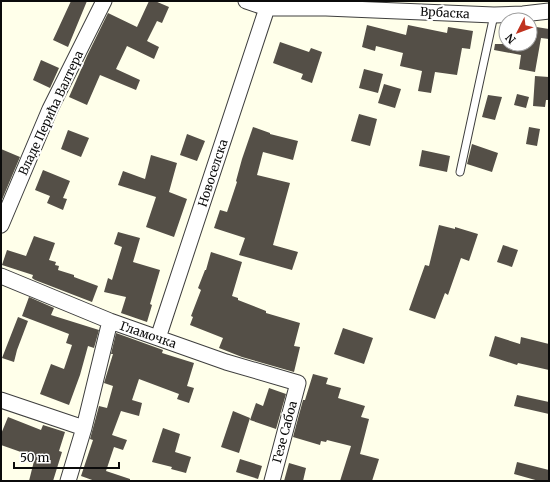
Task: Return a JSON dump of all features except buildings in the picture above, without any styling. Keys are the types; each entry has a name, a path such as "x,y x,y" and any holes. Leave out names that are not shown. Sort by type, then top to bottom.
{"street":[{"name":"Владе Перића Валтера","path":"1,225 50,109 104,1"},
{"name":"Врбаска","path":"246,1 267,8 326,8 494,15 529,14 549,11"},
{"name":"Новоселска","path":"158,338 267,8"},
{"name":"Гламочка","path":"1,276 110,321 226,362 298,383"},
{"path":"68,481 84,428 110,321"},
{"name":"Гезе Сабоа","path":"272,481 298,383"},
{"path":"1,400 84,428"}],"lane":[{"path":"460,172 494,15"}]}
